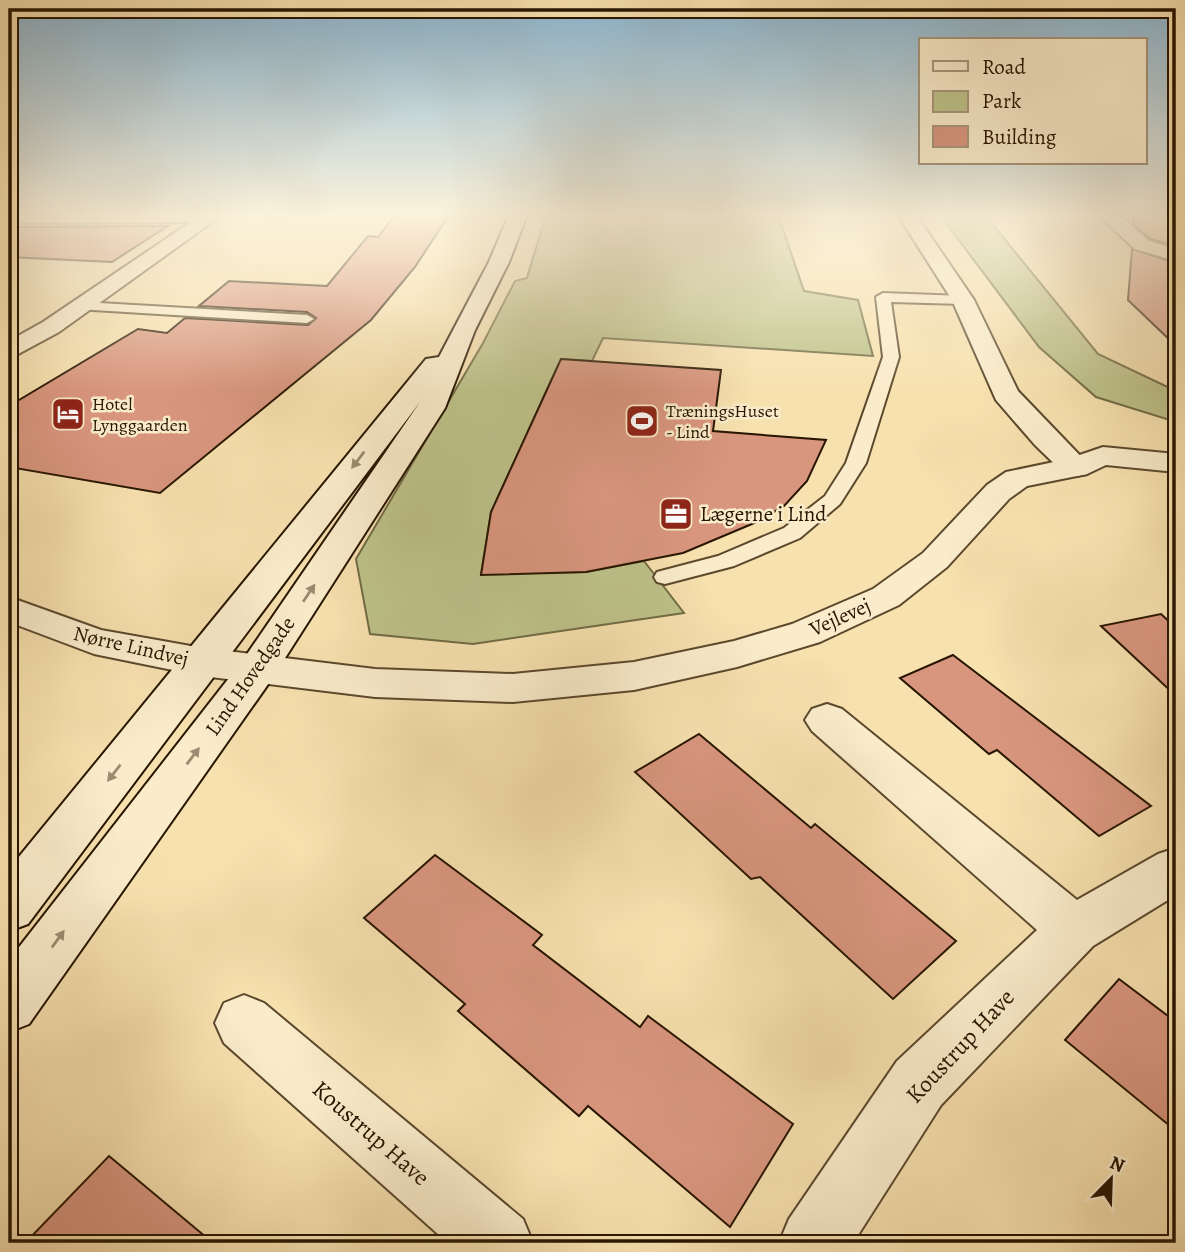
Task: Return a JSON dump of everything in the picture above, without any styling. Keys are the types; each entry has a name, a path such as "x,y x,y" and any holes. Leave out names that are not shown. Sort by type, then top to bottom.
{"street":[{"path":"15,344 82,306 129,273"},
{"name":"Lind Hovedgade","path":"9,1005 257,670 431,408 463,330 493,273"},
{"path":"945,273 963,300 1006,394 1045,439 1076,467 1176,481"},
{"name":"Lind Hovedgade","path":"9,908 400,406 463,330"},
{"name":"Vejlevej","path":"257,670 375,683 513,688 634,676 737,654 806,633 886,597 935,560 998,492 1017,480 1076,467 1103,456 1176,463"},
{"name":"Nørre Lindvej","path":"9,609 94,641 257,670"},
{"path":"827,720 1074,929"},
{"name":"Koustrup Have","path":"813,1243 919,1083 1074,929 1176,869"},
{"name":"Koustrup Have","path":"244,1023 499,1243"}],"lane":[{"path":"665,577 726,562 792,533 833,500 856,463 891,357 883,297 963,300"},
{"path":"82,306 307,319"}],"green space":[{"path":"528,273 798,273 804,291 858,300 873,356 603,338 592,361 561,359 491,512 481,574 586,572 644,561 684,613 473,644 370,634 356,559 483,343 515,281 527,278"},
{"path":"984,273 1032,273 1098,354 1176,391 1176,422 1096,397 1039,347"}],"building":[{"name":"Hotel Lynggaarden","path":"337,273 410,273 371,320 160,493 9,467 9,406 138,329 167,333 185,318 308,325 316,318 307,312 199,306 229,281 327,286"},
{"path":"1130,273 1176,273 1176,346 1128,300"},
{"path":"561,359 721,370 713,431 826,440 807,481 784,506 759,521 683,553 586,572 481,575 491,512"},
{"path":"1161,614 1176,628 1176,696 1101,626"},
{"path":"953,655 1151,806 1099,836 997,750 989,754 900,678"},
{"path":"699,734 811,828 815,824 956,941 893,999 760,877 751,879 635,772"},
{"path":"435,855 542,935 533,945 640,1027 648,1016 793,1124 730,1227 588,1106 579,1116 458,1011 465,1004 364,918"},
{"path":"1119,979 1176,1022 1176,1131 1065,1040"},
{"path":"109,1156 213,1243 25,1243"}],"place":[{"name":"Hotel Lynggaarden","path":"68,414"},
{"name":"TræningsHuset - Lind","path":"642,421"},
{"name":"Lægerne i Lind","path":"676,514"}]}
